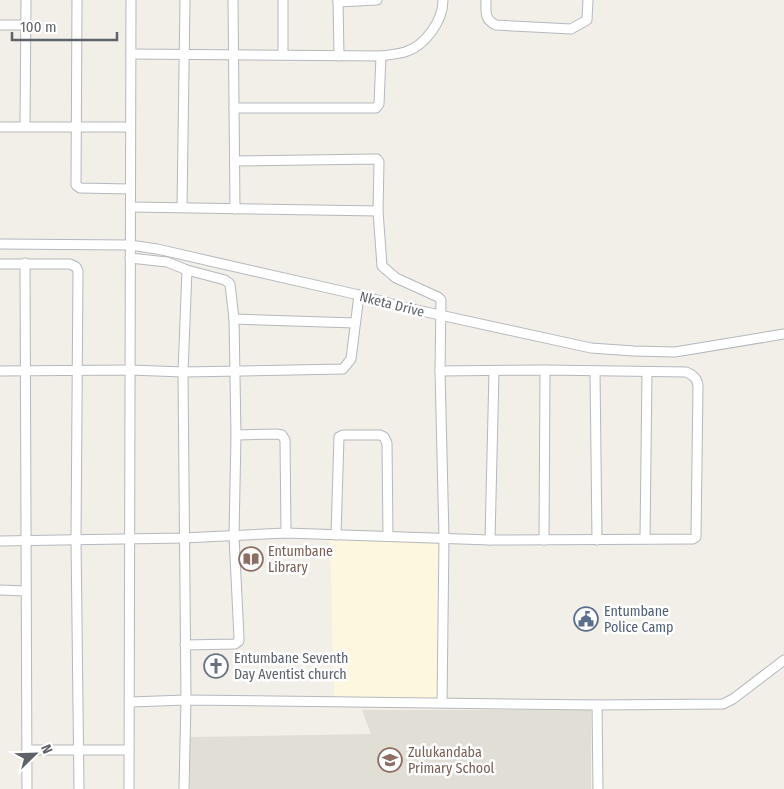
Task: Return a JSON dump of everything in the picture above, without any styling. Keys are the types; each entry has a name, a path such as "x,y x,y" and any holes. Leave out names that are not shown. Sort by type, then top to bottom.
{"street":[{"path":"25,126 26,0"},
{"path":"77,0 76,185 80,188 130,189"},
{"path":"129,789 131,0"},
{"path":"182,207 184,0"},
{"path":"233,0 235,209"},
{"path":"283,0 283,55"},
{"path":"339,56 338,1 377,0"},
{"path":"132,54 381,56 407,52 429,37 439,19 443,0"},
{"path":"486,0 486,16 491,23 571,29 587,20 588,0"},
{"path":"0,25 25,26"},
{"path":"234,108 376,108 379,104 381,56"},
{"path":"0,127 130,127"},
{"path":"235,161 376,158 379,162 378,211 382,266 396,278 440,298 444,538 442,703"},
{"path":"131,207 378,211"},
{"name":"Nketa Drive","path":"0,244 130,245 158,249 441,316 591,348 675,352 784,334"},
{"path":"130,258 167,262 228,282 230,287 234,319 236,435 234,536 239,641 235,644 185,646"},
{"path":"25,263 27,789"},
{"path":"0,264 70,264 76,267 78,271 76,539 79,789"},
{"path":"184,789 186,700 183,538 183,372 187,270"},
{"path":"0,371 130,370 234,372 344,369 351,359 359,296"},
{"path":"234,319 355,323"},
{"path":"544,540 545,370"},
{"path":"0,541 183,538 286,533 490,540 693,539 696,537 699,413 698,386 694,377 686,372 440,371"},
{"path":"490,540 494,371"},
{"path":"595,371 597,540"},
{"path":"645,539 647,372"},
{"path":"236,435 276,434 282,436 285,440 286,533"},
{"path":"336,535 339,436 380,435 384,437 387,443 388,536"},
{"path":"0,590 26,591"},
{"path":"130,702 186,700 597,705 723,704 733,699 784,660"},
{"path":"597,705 598,789"},
{"path":"27,750 129,750"}],"shaded area":[{"path":"330,537 443,540 441,702 334,700"},
{"name":"Zulukandaba Primary School","path":"362,710 591,710 591,789 190,789 189,737 371,734"}],"place":[{"name":"Entumbane Library","path":"251,559"},
{"name":"Entumbane Police Camp","path":"586,619"},
{"name":"Entumbane Seventh Day Aventist church","path":"216,666"},
{"name":"Zulukandaba Primary School","path":"390,760"}]}
